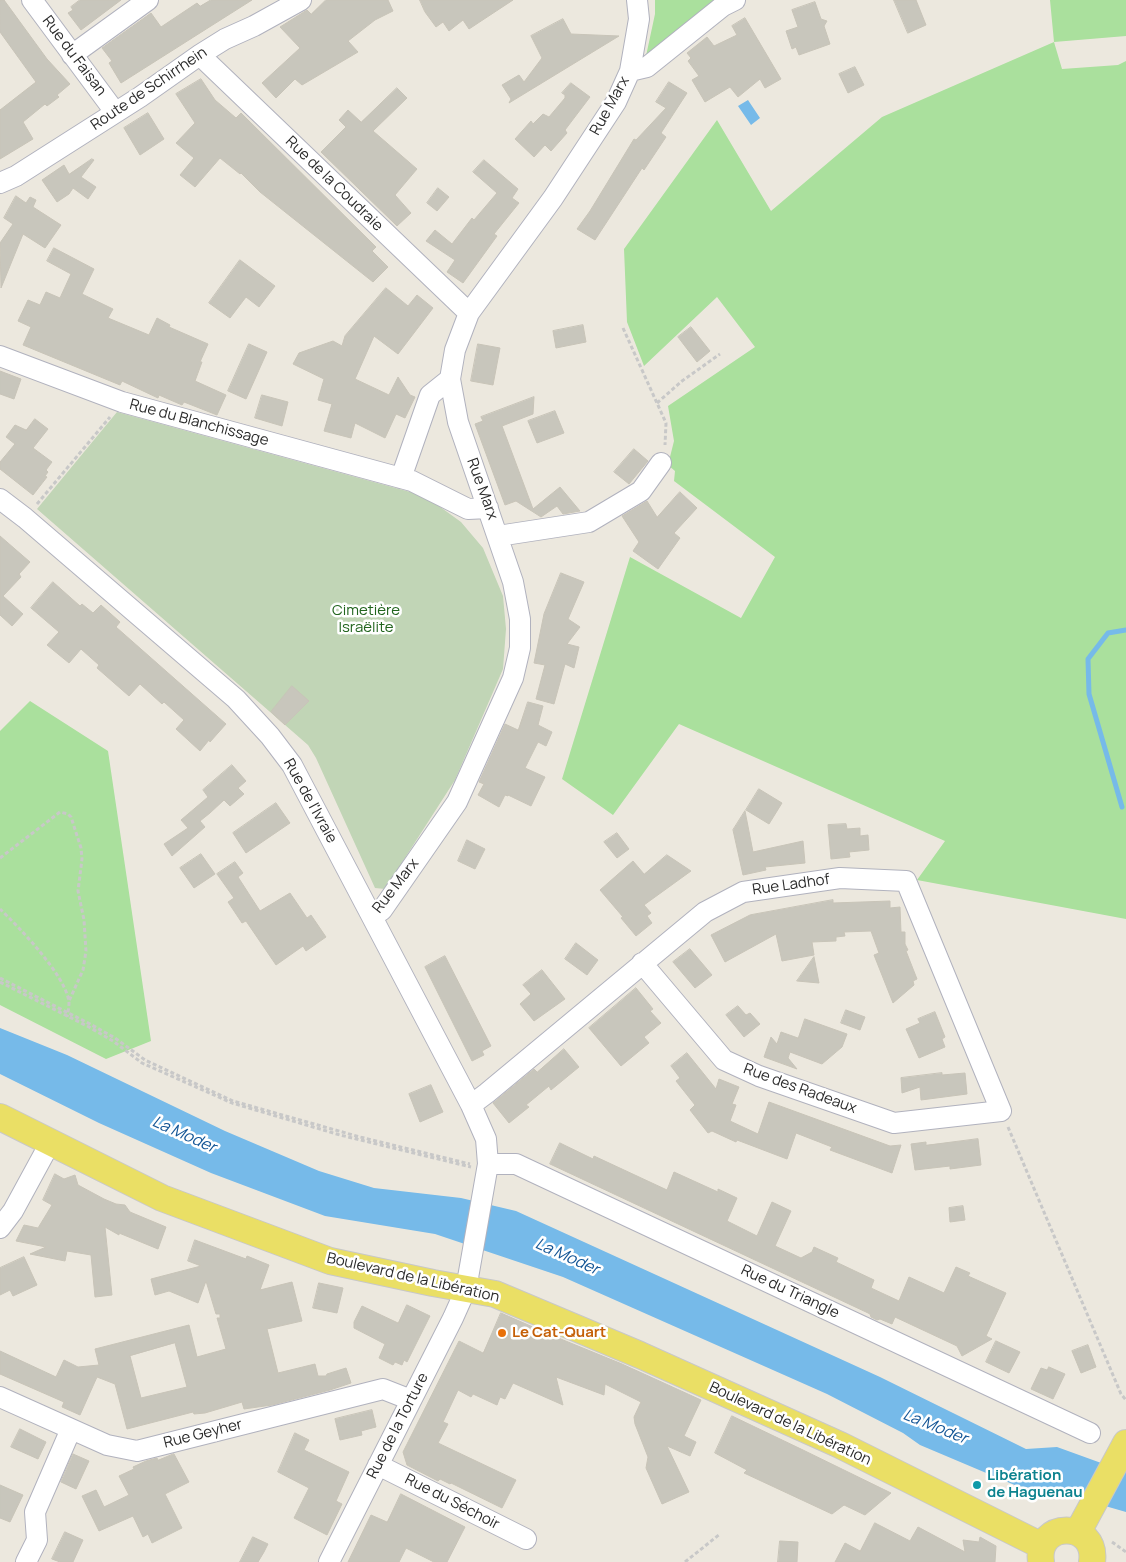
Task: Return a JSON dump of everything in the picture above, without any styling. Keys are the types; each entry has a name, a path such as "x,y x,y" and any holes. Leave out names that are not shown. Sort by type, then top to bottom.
{"main road":[{"name":"Boulevard de la Libération","path":"0,1117 162,1198 330,1261 495,1294 640,1355 840,1446 1041,1554"},
{"path":"1093,1562 1090,1544 1083,1535 1084,1522 1120,1453"},
{"path":"1041,1554 1046,1540 1057,1532 1084,1522"}],"street":[{"name":"Rue du Faisan","path":"32,0 116,112"},
{"path":"72,54 148,0"},
{"name":"Route de Schirrhein","path":"0,182 16,176 225,39 254,26 301,0"},
{"name":"Rue Marx","path":"372,917 382,910 457,802 513,678 520,648 520,619 513,582 458,422 450,379 455,350 469,312 553,198 616,102 630,71 639,19 637,0"},
{"name":"Rue Marx","path":"630,71 647,67 723,6 735,0"},
{"name":"Rue de la Coudraie","path":"201,54 207,62 469,312"},
{"name":"Rue du Blanchissage","path":"0,356 122,402 412,481 468,509 488,508"},
{"path":"402,478 430,395 450,379"},
{"path":"498,536 589,522 641,491 661,463"},
{"name":"Rue de l'Ivraie","path":"0,499 25,518 236,699 270,736 292,765 471,1104 486,1139 473,1255"},
{"name":"Rue Ladhof","path":"471,1104 487,1093 705,912 743,892 840,878 906,881 1001,1110"},
{"name":"Rue des Radeaux","path":"642,963 724,1060 759,1076 894,1123 1001,1110"},
{"path":"0,1228 13,1211 50,1143"},
{"name":"Rue du Triangle","path":"482,1170 516,1164 1090,1433"},
{"name":"Rue de la Torture","path":"329,1562 453,1318 466,1289 473,1255"},
{"name":"Rue Geyher","path":"0,1397 107,1445 137,1451 383,1389 411,1400"},
{"path":"26,1562 37,1540 35,1512 71,1429"},
{"name":"Rue du Séchoir","path":"378,1465 526,1539"}],"path":[{"path":"624,328 666,423 666,445 661,463"},
{"path":"657,403 682,381 720,354"},
{"path":"25,518 122,402"},
{"path":"0,858 60,812 71,817 82,848 78,891 84,920 86,951 83,970 69,1001 67,1017"},
{"path":"0,909 30,939 51,967 64,988 69,1001"},
{"path":"0,978 115,1038 145,1060 233,1101 360,1137 460,1162 482,1170"},
{"path":"0,982 113,1042 142,1062 232,1103 340,1135 482,1170"},
{"path":"1001,1110 1121,1394 1126,1400"},
{"path":"685,1562 720,1534"}],"green space":[{"path":"655,0 720,0 646,56 655,14"},
{"path":"1050,0 1126,0 1126,36 1054,42"},
{"path":"1054,42 1062,69 1118,65 1126,61 1126,919 917,880 945,841 679,724 613,815 562,779 630,557 741,618 775,557 674,481 675,471 668,465 674,441 668,406 755,347 717,297 644,366 627,322 624,249 717,120 771,211 882,117"},
{"name":"Cimetière Israëlite","path":"117,412 425,496 461,522 483,548 503,596 506,629 503,669 455,780 385,889 375,888 316,758 308,745 37,509"},
{"path":"30,701 108,751 151,1041 106,1059 0,1005 0,731"}],"water":[{"path":"748,100 760,118 751,125 738,106"},
{"name":"La Moder","path":"0,1028 67,1055 225,1131 319,1171 374,1188 461,1198 516,1211 880,1377 1026,1449 1057,1447 1126,1472 1126,1512 1053,1491 1017,1486 920,1445 903,1433 827,1394 563,1277 435,1234 325,1216 211,1173 99,1123 0,1074"}],"building":[{"path":"0,0 4,0 47,59 70,84 57,95 59,97 47,106 45,104 23,122 33,139 0,159 0,110 36,82 0,32"},
{"path":"80,0 121,0 81,30 68,13 73,10 71,7"},
{"path":"211,0 252,0 121,83 109,63 112,61 102,48 151,13 161,27 197,3 200,6"},
{"path":"326,0 388,0 393,11 375,20 348,41 358,52 302,85 295,79 276,98 262,83 300,48 280,27 307,10 311,14"},
{"path":"420,0 513,0 469,29 463,20 449,31 443,22 436,27 425,12"},
{"path":"894,0 916,0 926,25 908,33"},
{"path":"815,2 821,19 827,21 824,26 830,44 799,55 796,47 792,49 786,31 798,27 792,10"},
{"path":"745,18 781,79 765,88 760,79 738,97 730,87 705,102 692,80 699,76 688,61 691,58 687,53 707,37 714,46 737,35 732,26"},
{"path":"563,19 571,34 619,36 509,103 511,99 502,85 519,75 524,82 542,58 531,36"},
{"path":"855,67 864,85 848,93 839,74"},
{"path":"201,79 215,100 236,118 241,113 376,247 372,251 388,267 373,282 260,192 241,173 220,158 195,187 180,175 194,158 176,143 195,123 176,94"},
{"path":"669,82 687,93 661,133 666,137 644,170 642,168 595,240 577,229 634,139 636,140 666,108 656,102"},
{"path":"571,83 590,97 565,130 567,133 551,151 545,145 534,157 515,139 531,121 533,124 543,114 549,117 565,98 565,95 562,93"},
{"path":"397,88 407,98 373,131 417,169 395,195 411,213 397,226 321,152 346,127 339,120 348,110 361,122"},
{"path":"148,113 164,139 140,155 124,128"},
{"path":"92,159 94,160 81,177 96,187 88,199 73,188 69,194 57,202 42,180 64,165 69,174"},
{"path":"484,160 518,189 512,198 519,203 494,234 497,236 463,283 447,272 455,260 426,241 435,230 452,244 472,218 474,220 497,193 473,172"},
{"path":"438,188 449,197 437,211 427,203"},
{"path":"16,196 26,203 30,197 36,200 33,207 61,225 45,248 23,234 1,288 0,243 13,224 4,218"},
{"path":"54,248 94,269 82,294 113,309 108,318 149,335 157,318 170,325 169,327 208,344 200,362 202,362 195,381 226,395 217,415 184,402 182,405 159,395 158,398 122,381 120,385 23,345 31,327 18,321 28,300 40,305 46,292 60,298 71,274 47,261"},
{"path":"240,260 275,286 259,307 246,297 230,318 209,303"},
{"path":"386,288 408,306 417,295 433,308 398,354 374,336 355,379 389,395 398,377 410,395 415,397 405,418 396,414 385,438 355,423 351,438 324,431 332,404 318,400 324,379 293,364 299,353 333,341 342,346 345,336"},
{"path":"583,325 586,342 556,348 553,331"},
{"path":"691,327 710,351 697,362 678,337"},
{"path":"249,344 267,352 246,399 228,391"},
{"path":"478,344 500,348 493,385 471,381"},
{"path":"0,371 21,379 14,399 0,394"},
{"path":"262,395 288,402 282,426 255,418"},
{"path":"534,397 533,414 502,426 533,509 560,487 580,511 563,514 557,506 541,517 516,501 505,505 475,424 483,421 481,417"},
{"path":"555,411 564,433 537,443 528,421"},
{"path":"35,419 48,429 33,448 52,462 46,470 48,472 45,476 47,477 33,495 0,469 0,462 15,444 6,437 15,425 26,430"},
{"path":"634,449 648,461 629,484 614,472"},
{"path":"680,492 697,508 674,533 680,538 658,569 633,551 639,542 622,516 647,501 657,517"},
{"path":"0,536 30,562 19,574 21,577 3,596 23,614 12,626 0,615"},
{"path":"561,573 584,582 568,619 580,627 567,644 579,647 574,668 565,664 554,704 536,699 545,665 534,663 544,614"},
{"path":"53,582 80,606 82,604 93,613 101,605 120,622 116,627 226,724 210,742 209,740 200,751 176,729 184,720 164,702 162,704 140,684 129,696 97,668 99,665 81,649 69,663 47,645 59,632 31,608"},
{"path":"292,686 309,701 285,725 271,712"},
{"path":"528,702 543,706 538,725 552,732 546,746 538,742 525,768 545,777 531,806 505,795 499,807 478,795 484,784 479,782 505,724 518,730"},
{"path":"232,765 246,781 238,788 244,794 230,806 224,800 200,821 205,827 172,856 164,844 188,828 181,820 208,797 203,790"},
{"path":"759,789 782,803 769,824 746,810"},
{"path":"276,803 290,823 246,853 233,833"},
{"path":"745,811 753,852 803,841 805,863 765,867 766,870 743,875 733,830"},
{"path":"846,824 847,829 860,828 860,836 868,835 869,850 849,852 850,857 831,859 828,825"},
{"path":"617,833 629,849 617,858 604,842"},
{"path":"467,840 485,849 475,869 458,861"},
{"path":"201,854 215,874 194,888 180,868"},
{"path":"667,855 691,871 644,905 651,913 647,916 652,923 636,936 600,890 633,861 644,874"},
{"path":"235,862 243,873 238,877 260,911 290,893 307,918 311,915 326,937 306,951 303,946 276,965 246,921 242,923 228,902 234,898 217,874"},
{"path":"833,900 833,903 890,901 890,908 900,907 901,932 905,932 905,944 908,950 906,951 917,979 913,981 914,985 893,1003 874,955 879,953 871,931 844,932 845,936 836,937 836,941 812,942 814,955 782,961 776,934 725,962 711,935 750,915"},
{"path":"576,943 598,960 587,975 565,959"},
{"path":"690,949 712,975 695,988 673,962"},
{"path":"445,956 491,1046 482,1051 484,1055 472,1061 425,967"},
{"path":"814,957 819,983 797,981"},
{"path":"542,970 565,999 534,1021 520,1004 531,994 523,985"},
{"path":"636,988 653,1009 650,1011 661,1023 644,1037 649,1043 621,1066 589,1028"},
{"path":"738,1006 746,1015 750,1013 760,1024 744,1037 726,1015"},
{"path":"846,1010 865,1017 860,1030 841,1023"},
{"path":"935,1012 945,1037 942,1039 945,1047 919,1058 906,1029 920,1023 918,1019"},
{"path":"805,1019 847,1034 842,1047 822,1064 790,1052 788,1058 797,1069 764,1057 771,1037 777,1044 781,1032 798,1038"},
{"path":"564,1049 579,1067 551,1090 549,1086 526,1105 529,1107 509,1123 493,1103 534,1069 537,1072"},
{"path":"687,1053 716,1089 719,1079 739,1087 732,1104 736,1105 730,1121 758,1134 769,1102 890,1146 901,1145 892,1173 830,1150 832,1147 796,1133 787,1159 737,1140 736,1142 712,1131 708,1133 690,1110 695,1105 676,1081 680,1078 671,1066"},
{"path":"942,1073 942,1075 965,1073 967,1094 921,1100 920,1087 902,1093 901,1078"},
{"path":"431,1085 443,1112 420,1122 409,1094"},
{"path":"978,1139 981,1165 950,1169 950,1166 915,1170 911,1144 926,1142 926,1145"},
{"path":"560,1143 593,1159 594,1156 667,1190 674,1172 718,1192 718,1189 737,1198 727,1221 757,1236 772,1202 791,1211 775,1246 801,1258 812,1252 814,1247 838,1258 836,1262 874,1280 871,1288 899,1301 909,1277 944,1293 956,1267 970,1273 968,1276 1006,1293 986,1336 992,1339 962,1356 957,1346 895,1317 892,1324 880,1319 877,1320 866,1312 550,1164"},
{"path":"55,1174 64,1179 75,1175 78,1185 104,1199 116,1204 125,1205 130,1212 166,1227 158,1249 119,1233 119,1235 105,1227 112,1295 95,1297 91,1255 67,1251 65,1261 30,1254 46,1247 16,1241 24,1225 38,1228 52,1205 43,1200"},
{"path":"963,1206 965,1220 950,1222 949,1208"},
{"path":"195,1240 246,1259 247,1256 269,1265 260,1290 292,1282 302,1321 267,1329 278,1373 315,1364 318,1376 326,1376 346,1368 351,1383 272,1405 244,1409 242,1402 205,1413 194,1414 193,1412 127,1429 115,1384 97,1377 80,1415 62,1407 64,1402 0,1374 0,1351 56,1377 64,1360 78,1367 99,1365 95,1349 189,1325 197,1357 226,1349 217,1318 220,1318 220,1314 216,1314 206,1281 198,1303 169,1291 155,1295 151,1279 201,1266 188,1261","holes":["175,1343 187,1387 141,1398 130,1356"]},
{"path":"24,1257 37,1285 13,1296 10,1290 0,1295 0,1268"},
{"path":"319,1283 343,1288 337,1313 313,1308"},
{"path":"407,1305 430,1316 407,1362 404,1360 402,1365 395,1362 393,1365 379,1358 385,1344 354,1328 354,1322 362,1306 398,1323"},
{"path":"501,1313 701,1400 684,1436 696,1442 690,1456 667,1446 689,1492 662,1504 646,1468 648,1457 635,1424 634,1417 641,1402 605,1384 604,1395 556,1377 563,1405 513,1383 505,1399 500,1397 497,1405 473,1394 471,1397 458,1390 443,1422 448,1424 438,1443 516,1480 502,1508 451,1483 440,1479 438,1481 407,1465 403,1452 459,1341 483,1353"},
{"path":"996,1341 1020,1352 1009,1373 986,1362"},
{"path":"1088,1345 1096,1367 1081,1373 1072,1351"},
{"path":"1049,1367 1065,1374 1053,1399 1031,1389 1041,1368 1047,1370"},
{"path":"372,1410 376,1427 361,1431 362,1435 340,1440 335,1419"},
{"path":"732,1416 891,1493 865,1515 844,1505 832,1514 744,1473 747,1470 715,1453"},
{"path":"20,1429 46,1442 38,1459 11,1447"},
{"path":"295,1433 309,1440 304,1450 349,1472 336,1501 342,1504 327,1535 294,1518 309,1488 278,1472"},
{"path":"73,1454 89,1461 76,1489 61,1482"},
{"path":"174,1454 189,1482 165,1494 182,1528 152,1543 148,1534 143,1537 133,1516 99,1531 82,1496 96,1490 104,1507 129,1495 119,1476 146,1461 157,1458 158,1460"},
{"path":"0,1485 23,1495 10,1522 0,1518"},
{"path":"401,1494 465,1527 447,1562 434,1562 406,1548 399,1562 348,1562 371,1515 387,1522"},
{"path":"875,1523 910,1541 918,1527 965,1552 963,1540 979,1542 980,1537 996,1546 995,1562 835,1562 845,1543 860,1551"},
{"path":"65,1532 83,1540 73,1562 60,1562 52,1559"},
{"path":"253,1537 268,1544 264,1552 258,1562 240,1562"},
{"path":"780,1541 798,1542 797,1562 778,1562"}],"waterway":[{"path":"1122,807 1089,694 1088,659 1108,633 1126,630"}],"place":[{"name":"Le Cat-Quart","path":"502,1333"},
{"name":"Libération de Haguenau","path":"977,1485"}]}
